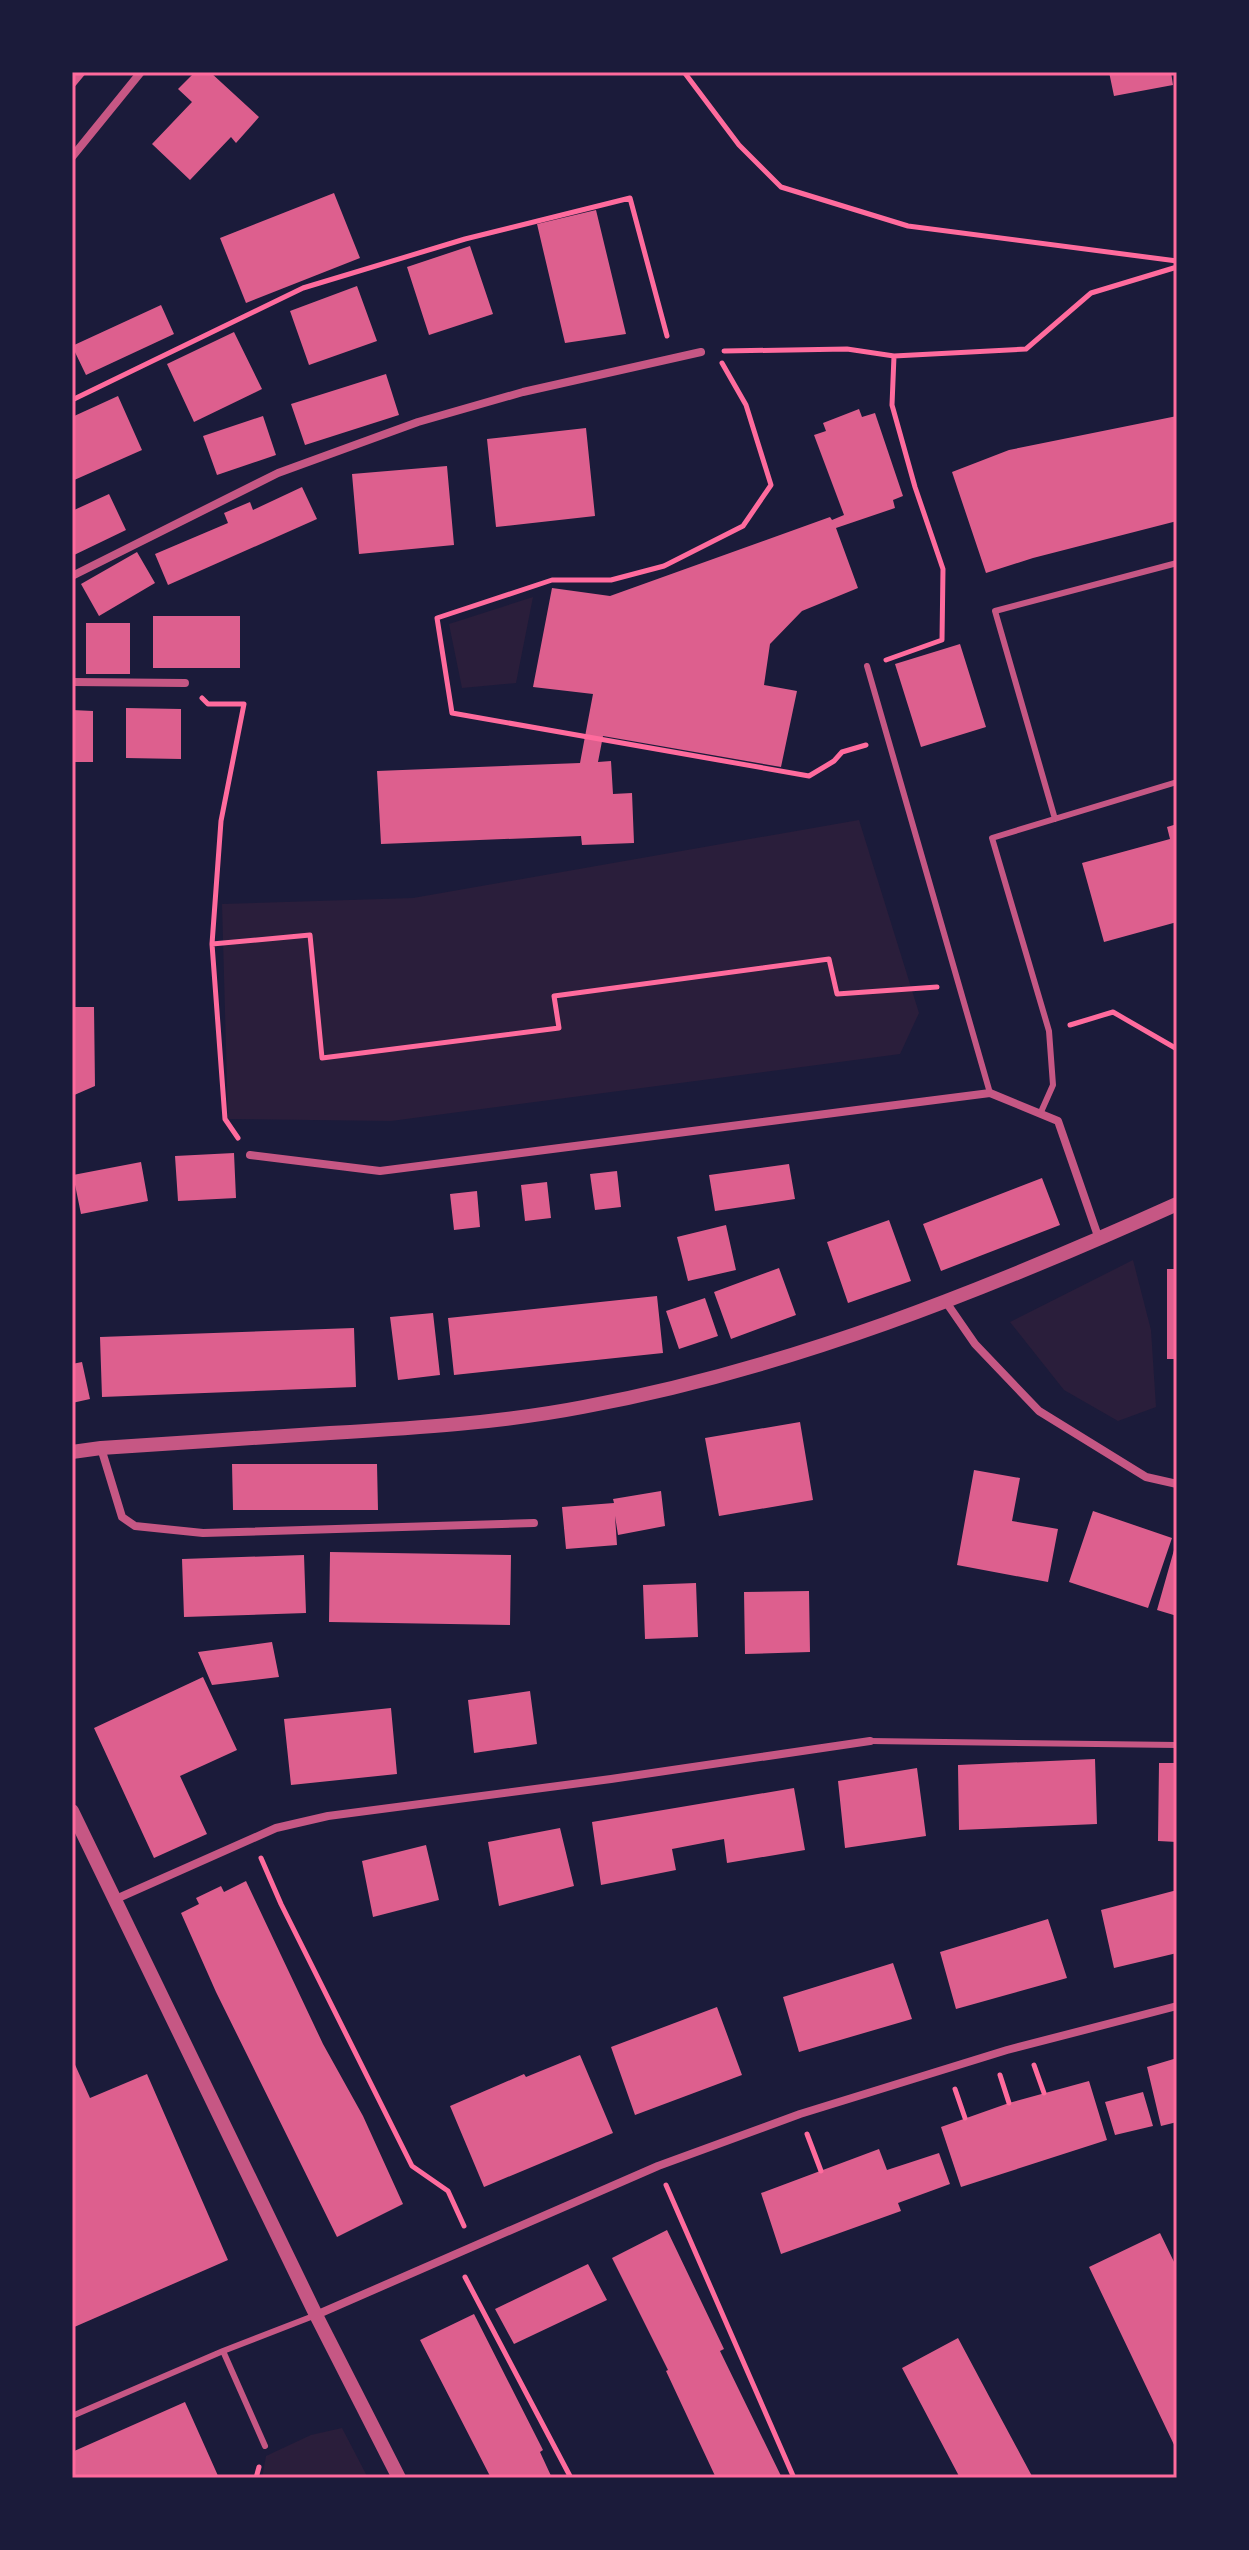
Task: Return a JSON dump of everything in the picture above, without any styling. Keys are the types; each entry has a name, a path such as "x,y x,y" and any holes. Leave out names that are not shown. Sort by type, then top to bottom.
{"street":[{"path":"72,157 141,72"},
{"path":"72,576 278,473 404,427 523,392 701,352"},
{"path":"72,682 185,683"},
{"path":"250,1155 380,1171 990,1093 1058,1121 1099,1239"},
{"path":"72,1452 438,1427 581,1408 697,1384 811,1349 946,1302 1177,1204"},
{"path":"946,1302 975,1344 1039,1411 1146,1477 1177,1484"},
{"path":"101,1448 122,1517 135,1526 146,1528 203,1533 534,1523"},
{"path":"116,1899 276,1828 328,1816 870,1741"},
{"path":"72,1811 316,2315 399,2478"},
{"path":"316,2315 658,2166 800,2114 1007,2050 1177,2006"}],"lane":[{"path":"1055,819 995,611 1177,563"},
{"path":"867,666 990,1093"},
{"path":"1041,1112 1053,1085 1049,1031 992,838 1177,782"},
{"path":"870,1741 1177,1745"},
{"path":"72,2416 316,2315"},
{"path":"223,2351 265,2446"}],"path":[{"path":"684,72 739,145 781,187 908,226 1177,264"},
{"path":"72,400 303,288 465,239 630,198 673,357"},
{"path":"888,739 842,752 834,761 809,776 452,713 437,618 552,580 611,580 664,566 743,526 771,485 746,405 716,351 847,349 894,356 1026,349 1091,293 1177,264"},
{"path":"867,666 942,640 943,569 892,405 894,356"},
{"path":"208,704 244,704 221,821 212,944 225,1119 250,1155"},
{"path":"212,944 310,935 322,1058 559,1028 554,996 829,959 837,994 958,985"},
{"path":"1049,1031 1113,1012 1177,1049"},
{"path":"252,1839 281,1904 412,2166 448,2191 459,2216"},
{"path":"800,2114 821,2171"},
{"path":"658,2166 794,2478"},
{"path":"453,2254 571,2478"}],"shaded area":[{"path":"533,597 516,683 462,688 449,624"},
{"path":"859,820 919,1013 900,1054 391,1121 228,1119 222,904 413,898"},
{"path":"1133,1260 1151,1330 1156,1407 1118,1421 1064,1390 1010,1322"},
{"path":"342,2428 368,2478 262,2478 266,2456 311,2435"}],"building":[{"path":"72,72 87,72 72,90"},
{"path":"195,72 210,72 259,117 236,143 231,137 190,180 152,144 192,102 178,89"},
{"path":"1109,72 1171,72 1173,85 1114,96"},
{"path":"334,193 360,258 246,303 220,238"},
{"path":"596,210 626,334 565,343 537,224"},
{"path":"470,246 493,314 429,335 407,267"},
{"path":"357,286 377,341 309,365 290,311"},
{"path":"161,305 174,334 86,375 72,346"},
{"path":"234,332 262,389 194,422 167,364"},
{"path":"386,374 399,415 305,445 291,404"},
{"path":"118,396 142,450 72,481 72,417"},
{"path":"859,409 862,417 875,413 903,496 893,500 895,508 836,528 858,588 802,611 770,644 764,685 797,691 781,767 603,736 598,762 611,761 613,794 632,793 634,843 582,845 581,836 381,844 377,771 580,763 593,694 533,687 552,588 610,596 830,517 832,520 844,515 814,435 826,431 823,423"},
{"path":"263,416 276,455 217,475 203,436"},
{"path":"1177,416 1177,521 986,573 952,472 1009,450"},
{"path":"586,428 595,516 496,527 487,439"},
{"path":"447,466 454,545 359,554 352,474"},
{"path":"302,487 317,519 168,585 155,554 228,523 224,513 250,502 253,510"},
{"path":"109,494 126,530 72,556 72,511"},
{"path":"137,552 155,583 99,616 81,584"},
{"path":"153,616 240,616 240,668 153,668"},
{"path":"86,623 130,623 130,674 86,674"},
{"path":"960,644 986,727 921,747 895,664"},
{"path":"126,708 181,709 181,759 126,758"},
{"path":"72,710 93,711 93,762 72,762"},
{"path":"1177,824 1177,922 1104,942 1082,863 1170,839 1167,827"},
{"path":"72,1007 94,1007 95,1086 72,1096"},
{"path":"234,1153 236,1198 178,1201 175,1156"},
{"path":"141,1162 148,1201 81,1214 73,1175"},
{"path":"789,1164 795,1199 715,1211 709,1175"},
{"path":"617,1171 621,1207 595,1210 590,1174"},
{"path":"1042,1178 1060,1225 941,1271 923,1224"},
{"path":"547,1182 551,1218 525,1221 521,1185"},
{"path":"477,1191 480,1227 454,1230 450,1194"},
{"path":"889,1220 911,1281 848,1303 827,1242"},
{"path":"726,1225 736,1270 688,1281 677,1237"},
{"path":"779,1268 796,1315 731,1339 714,1292"},
{"path":"1167,1269 1177,1269 1177,1359 1167,1359"},
{"path":"657,1296 663,1353 454,1375 448,1318"},
{"path":"705,1298 718,1336 679,1349 666,1311"},
{"path":"433,1313 440,1375 398,1380 390,1317"},
{"path":"354,1328 356,1387 102,1397 100,1337"},
{"path":"82,1362 90,1399 72,1403 72,1364"},
{"path":"800,1422 813,1500 719,1516 705,1438"},
{"path":"232,1464 377,1464 378,1510 233,1510"},
{"path":"974,1470 1020,1478 1012,1521 1058,1529 1048,1582 957,1565"},
{"path":"661,1491 665,1526 618,1535 615,1516 617,1545 566,1549 562,1507 614,1503 613,1499"},
{"path":"1093,1511 1172,1538 1148,1608 1069,1582"},
{"path":"1177,1543 1177,1616 1157,1610"},
{"path":"330,1552 511,1555 510,1625 329,1622"},
{"path":"304,1555 306,1613 184,1617 182,1559"},
{"path":"696,1583 698,1637 645,1639 643,1585"},
{"path":"809,1591 810,1652 745,1654 744,1592"},
{"path":"272,1642 279,1677 212,1685 198,1652"},
{"path":"203,1677 237,1750 180,1776 207,1834 154,1858 94,1728"},
{"path":"530,1691 537,1744 474,1753 468,1700"},
{"path":"391,1708 397,1774 291,1785 284,1719"},
{"path":"1095,1759 1097,1824 959,1830 958,1765"},
{"path":"1159,1763 1177,1763 1177,1842 1158,1841"},
{"path":"917,1768 926,1836 845,1848 838,1781"},
{"path":"794,1788 805,1850 727,1863 724,1839 672,1849 676,1870 601,1885 592,1822"},
{"path":"560,1828 574,1886 499,1906 488,1842"},
{"path":"426,1845 439,1900 373,1917 362,1861"},
{"path":"246,1881 323,2044 363,2116 403,2204 337,2237 216,1992 181,1913 199,1904 196,1898 221,1886 224,1892"},
{"path":"1177,1890 1177,1953 1114,1968 1101,1910"},
{"path":"1048,1919 1067,1978 956,2009 940,1952"},
{"path":"893,1963 912,2019 799,2052 783,1997"},
{"path":"717,2007 742,2075 635,2115 611,2047"},
{"path":"580,2055 613,2133 484,2187 450,2106 524,2074 526,2077"},
{"path":"72,2058 90,2098 147,2074 228,2260 72,2328"},
{"path":"1177,2058 1177,2122 1161,2126 1147,2067"},
{"path":"1089,2081 1107,2140 961,2187 941,2127 1009,2103"},
{"path":"1143,2092 1153,2126 1115,2135 1105,2102"},
{"path":"879,2149 887,2170 939,2153 950,2184 898,2203 901,2211 781,2254 761,2193"},
{"path":"667,2230 724,2349 720,2351 782,2478 716,2478 668,2370 612,2258"},
{"path":"1160,2233 1177,2268 1177,2451 1089,2267"},
{"path":"588,2264 607,2300 514,2344 495,2309"},
{"path":"474,2314 543,2450 540,2452 552,2478 491,2478 420,2340"},
{"path":"958,2338 1033,2478 960,2478 902,2368"},
{"path":"185,2402 219,2478 72,2478 72,2452"}]}
